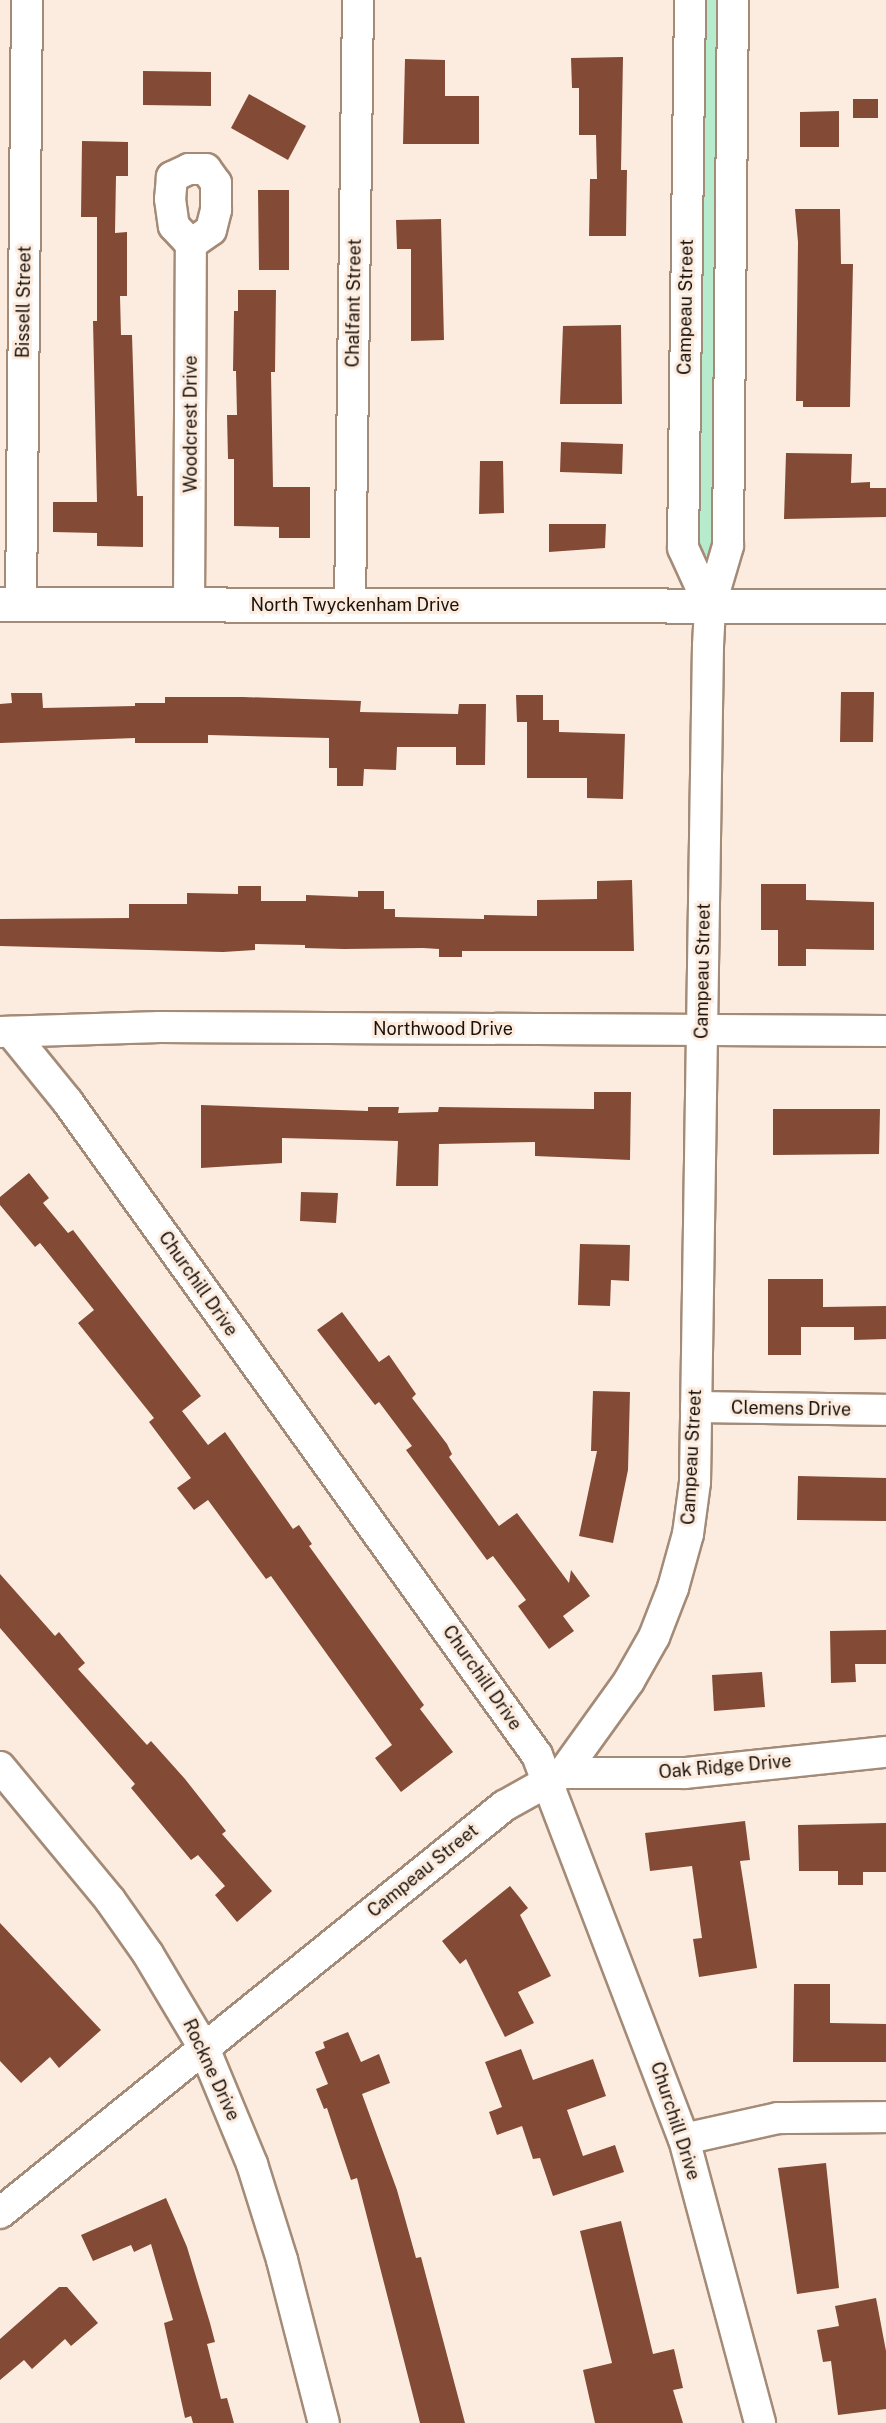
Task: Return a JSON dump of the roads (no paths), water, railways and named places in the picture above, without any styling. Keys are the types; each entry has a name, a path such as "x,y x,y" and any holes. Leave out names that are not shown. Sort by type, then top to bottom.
{"street":[{"name":"Bissell Street","path":"10,604 27,0"},
{"name":"Chalfant Street","path":"350,605 358,0"},
{"name":"Campeau Street","path":"690,0 683,548 710,607"},
{"name":"Campeau Street","path":"0,2213 504,1806 556,1776 629,1681 654,1637 673,1588 689,1523 696,1407 710,607 728,546 733,0"},
{"name":"Woodcrest Drive","path":"189,604 191,244"},
{"name":"North Twyckenham Drive","path":"10,604 886,606"},
{"name":"Northwood Drive","path":"5,1032 160,1027 886,1031"},
{"name":"Churchill Drive","path":"5,1032 67,1101 537,1755 556,1776 684,2139 760,2423"},
{"name":"Clemens Drive","path":"696,1407 886,1410"},
{"name":"Oak Ridge Drive","path":"556,1776 685,1773 886,1752"},
{"name":"Rockne Drive","path":"0,1767 110,1900 148,1954 204,2048 252,2164 282,2260 324,2423"},
{"path":"684,2139 778,2118 886,2117"}]}
